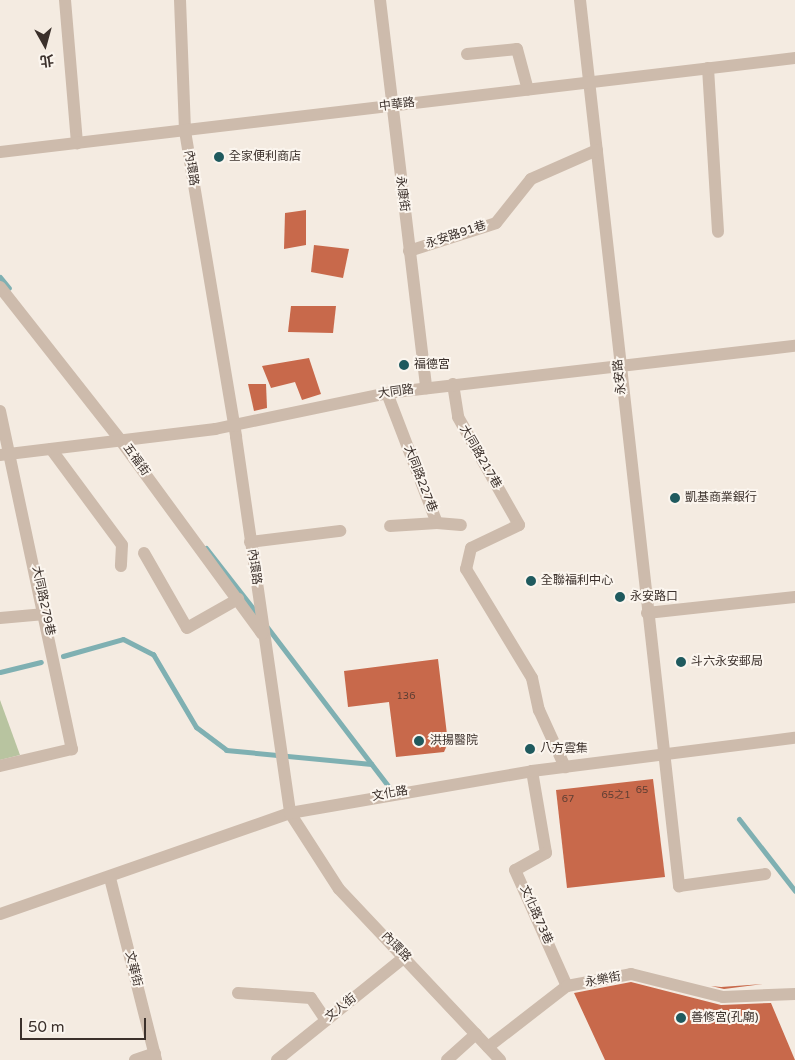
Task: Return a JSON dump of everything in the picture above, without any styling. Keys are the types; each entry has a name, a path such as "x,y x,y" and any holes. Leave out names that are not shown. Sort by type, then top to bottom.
{"street":[{"path":"65,0 77,143"},
{"name":"內環路","path":"180,0 185,131 250,542 290,812 339,889 406,956 500,1060"},
{"name":"永康街","path":"380,0 426,388"},
{"name":"永安路","path":"580,0 618,366 679,886 765,874"},
{"path":"467,54 517,49 528,90"},
{"name":"中華路","path":"0,152 795,58"},
{"path":"708,68 718,232"},
{"name":"永安路91巷","path":"409,251 496,223 530,179 596,150"},
{"name":"五福街","path":"0,287 129,439 264,639"},
{"name":"大同路","path":"6,454 129,439 231,423 387,393 795,346"},
{"name":"大同路217巷","path":"453,384 458,417 519,525 471,548 466,569 532,678 540,710 565,767"},
{"name":"大同路227巷","path":"387,393 437,522 390,526"},
{"name":"大同路279巷","path":"0,411 6,454 45,614 72,750 0,766"},
{"path":"51,449 122,545 121,566"},
{"path":"437,522 461,525"},
{"path":"250,542 340,531"},
{"path":"144,553 187,628 238,599"},
{"path":"647,613 795,597"},
{"path":"0,618 45,614"},
{"name":"文化路","path":"0,914 110,878 290,812 532,771 663,753 795,738"},
{"name":"文化路73巷","path":"532,771 546,853 515,870 567,986"},
{"name":"文華街","path":"110,878 156,1057"},
{"name":"文人街","path":"277,1060 406,956"},
{"name":"永樂街","path":"488,1047 567,986 631,974 723,997 795,994"},
{"path":"238,993 311,998 326,1020"},
{"path":"447,1060 476,1034"},
{"path":"135,1060 156,1057"}],"green space":[{"path":"0,700 20,755 0,760"}],"building":[{"path":"306,210 306,245 284,249 285,213"},
{"path":"314,245 349,249 343,278 311,272"},
{"path":"291,306 336,306 333,333 288,332"},
{"path":"309,358 321,394 302,400 295,382 271,388 262,366"},
{"path":"248,384 266,384 267,408 254,411"},
{"name":"洪揚醫院","path":"438,659 448,743 444,752 396,757 389,702 348,707 344,671"},
{"path":"653,779 665,877 567,888 556,790"},
{"name":"善修宮(孔廟)","path":"631,982 721,1005 771,1003 795,1060 605,1060 574,993"},
{"path":"763,984 724,989 711,986 721,987"}],"waterway":[{"path":"0,277 9,288"},
{"path":"206,548 259,616"},
{"path":"267,627 388,786"},
{"path":"63,656 123,639 153,654 196,727 226,750 371,764"},
{"path":"0,672 41,662"},
{"path":"739,819 795,891"}],"place":[{"name":"全家便利商店","path":"219,157"},
{"name":"福德宮","path":"404,365"},
{"name":"凱基商業銀行","path":"675,498"},
{"name":"全聯福利中心","path":"531,581"},
{"name":"永安路口","path":"620,597"},
{"name":"斗六永安郵局","path":"681,662"},
{"name":"洪揚醫院","path":"419,741"},
{"name":"八方雲集","path":"530,749"},
{"name":"善修宮(孔廟)","path":"681,1018"}]}
